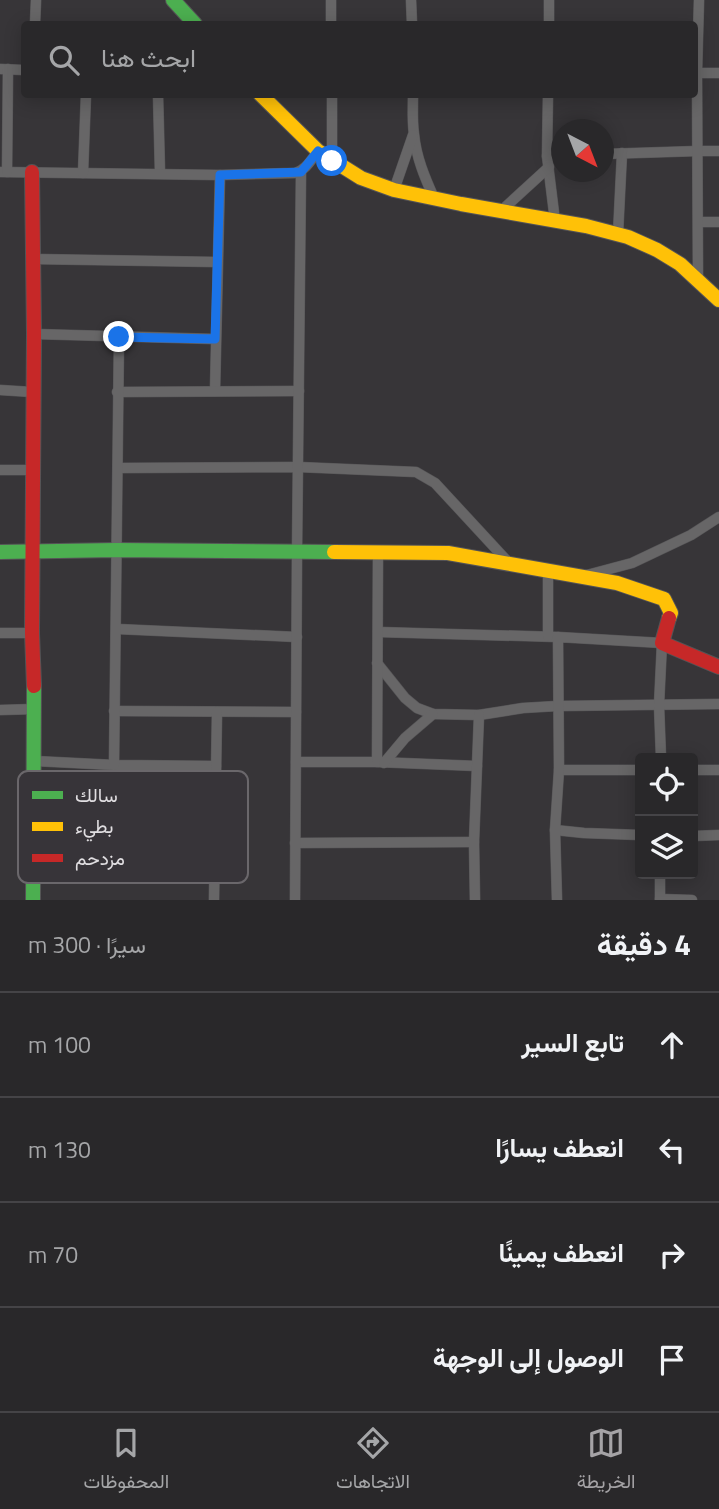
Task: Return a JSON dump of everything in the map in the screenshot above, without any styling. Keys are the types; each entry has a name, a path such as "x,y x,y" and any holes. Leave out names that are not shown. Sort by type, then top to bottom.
{"street":[{"path":"36,0 36,21"},
{"path":"173,0 192,21"},
{"path":"331,0 331,21"},
{"path":"411,0 412,21"},
{"path":"549,0 549,21"},
{"path":"698,24 699,0"},
{"path":"4,69 4,172 220,175 301,172"},
{"path":"698,73 719,73"},
{"path":"83,173 86,98"},
{"path":"158,98 160,173"},
{"path":"264,98 318,151 361,178 394,190 555,220 628,237 680,264 708,284 719,300"},
{"path":"332,98 332,161"},
{"path":"413,98 414,135 422,171 434,198"},
{"path":"548,98 547,156 555,220"},
{"path":"697,98 699,222 708,284"},
{"path":"394,190 414,135"},
{"path":"295,900 301,172 318,151"},
{"path":"614,153 719,151"},
{"path":"618,234 622,153"},
{"path":"547,156 551,156"},
{"path":"501,211 549,167"},
{"path":"33,172 32,633 35,771"},
{"path":"215,391 220,175"},
{"path":"699,222 719,222"},
{"path":"33,259 217,262"},
{"path":"34,334 215,339"},
{"path":"114,765 119,337"},
{"path":"0,390 32,391"},
{"path":"117,391 299,391"},
{"path":"118,468 298,467 416,472 435,483 510,565"},
{"path":"0,470 32,470"},
{"path":"579,577 632,563 691,535 719,517"},
{"path":"0,552 116,550 448,553 617,583 664,599 671,612 662,643 659,705 661,753"},
{"path":"378,551 380,763"},
{"path":"548,572 558,706 559,770 555,830 557,900"},
{"path":"117,629 297,637"},
{"path":"378,632 662,643 719,667"},
{"path":"0,633 32,633"},
{"path":"377,663 405,698 417,708 433,715 479,715 558,706 719,705"},
{"path":"0,710 35,709"},
{"path":"114,711 296,712"},
{"path":"216,771 218,712"},
{"path":"380,763 433,715"},
{"path":"475,900 474,842 479,715"},
{"path":"35,761 216,766"},
{"path":"296,762 477,766"},
{"path":"559,770 635,770"},
{"path":"698,770 719,770"},
{"path":"555,830 635,835"},
{"path":"698,836 719,835"},
{"path":"295,843 474,842"},
{"path":"660,879 660,900 692,900"}],"traffic: fast":[{"path":"173,0 192,21"},
{"path":"0,552 334,552"},
{"path":"34,686 34,771"},
{"path":"33,883 33,900"}],"traffic: slow":[{"path":"264,98 318,151 361,178 394,190 586,226 628,237 680,264 719,300"},
{"path":"334,552 448,553 617,583 664,599 671,613 669,618"}],"traffic: jam":[{"path":"32,172 34,686"},
{"path":"669,618 662,643 719,667"}],"route":[{"path":"119,337 215,339 220,175 301,172 318,151 332,161"}]}
